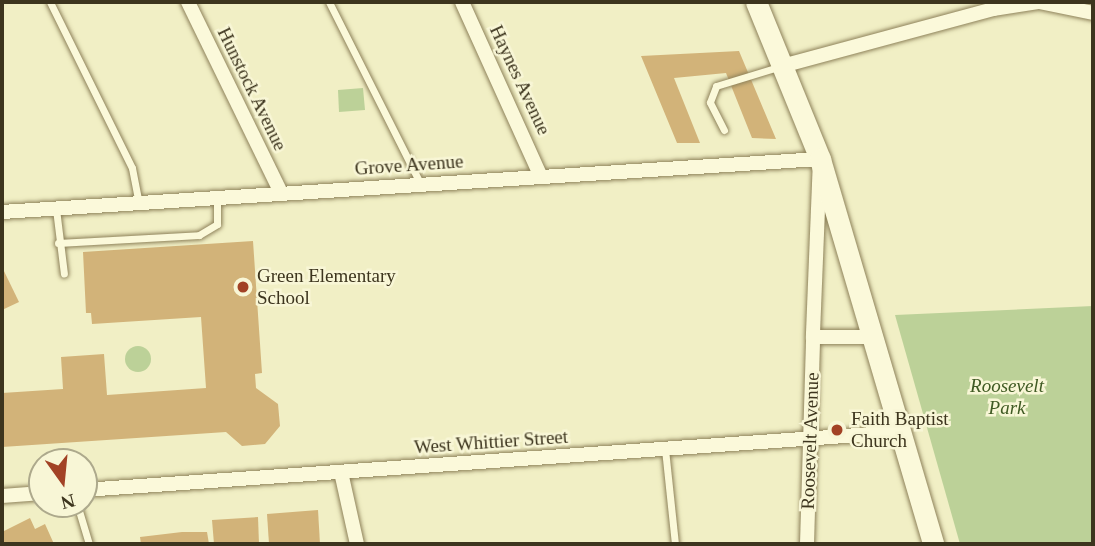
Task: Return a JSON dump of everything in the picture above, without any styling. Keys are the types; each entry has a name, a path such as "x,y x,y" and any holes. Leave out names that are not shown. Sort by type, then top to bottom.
{"main road":[{"name":"Roosevelt Avenue","path":"756,2 820,159 933,544"}],"street":[{"name":"Hunstock Avenue","path":"188,2 281,193"},
{"name":"Haynes Avenue","path":"462,2 540,175"},
{"path":"782,66 1023,3 1040,2 1093,13"},
{"name":"Grove Avenue","path":"3,208 56,209 218,196 820,159"},
{"name":"Roosevelt Avenue","path":"807,544 820,159"},
{"path":"813,337 874,337"},
{"name":"West Whittier Street","path":"98,489 901,432"},
{"path":"341,472 357,544"},
{"path":"2,496 28,494"}],"lane":[{"path":"51,2 132,169 139,204"},
{"path":"328,2 420,183"},
{"path":"724,130 710,103 716,86 782,66"},
{"path":"58,243 211,232 217,224 218,196"},
{"path":"56,209 58,243 64,274"},
{"path":"665,448 675,544"},
{"path":"81,518 89,544"}],"green space":[{"path":"363,88 365,110 339,112 338,90"},
{"name":"Roosevelt Park","path":"1093,306 1093,544 960,544 895,315"},
{"path":"138,346 147,350 151,359 147,368 138,372 129,368 125,359 129,350"}],"building":[{"path":"739,51 776,139 752,138 726,73 674,78 700,143 677,143 641,56"},
{"path":"253,241 262,373 255,374 256,388 278,404 280,426 265,444 242,446 226,432 2,447 2,393 63,389 61,357 104,354 107,395 206,388 201,317 92,324 91,313 86,313 83,252"},
{"path":"2,267 19,302 2,310"},
{"path":"318,510 320,544 269,544 267,514"},
{"path":"258,517 259,544 214,544 212,520"},
{"path":"30,518 35,529 45,524 54,544 2,544 2,532"},
{"path":"207,532 209,544 141,544 140,537"}],"place":[{"name":"Green Elementary School","path":"243,287"},
{"name":"Faith Baptist Church","path":"837,430"}]}
